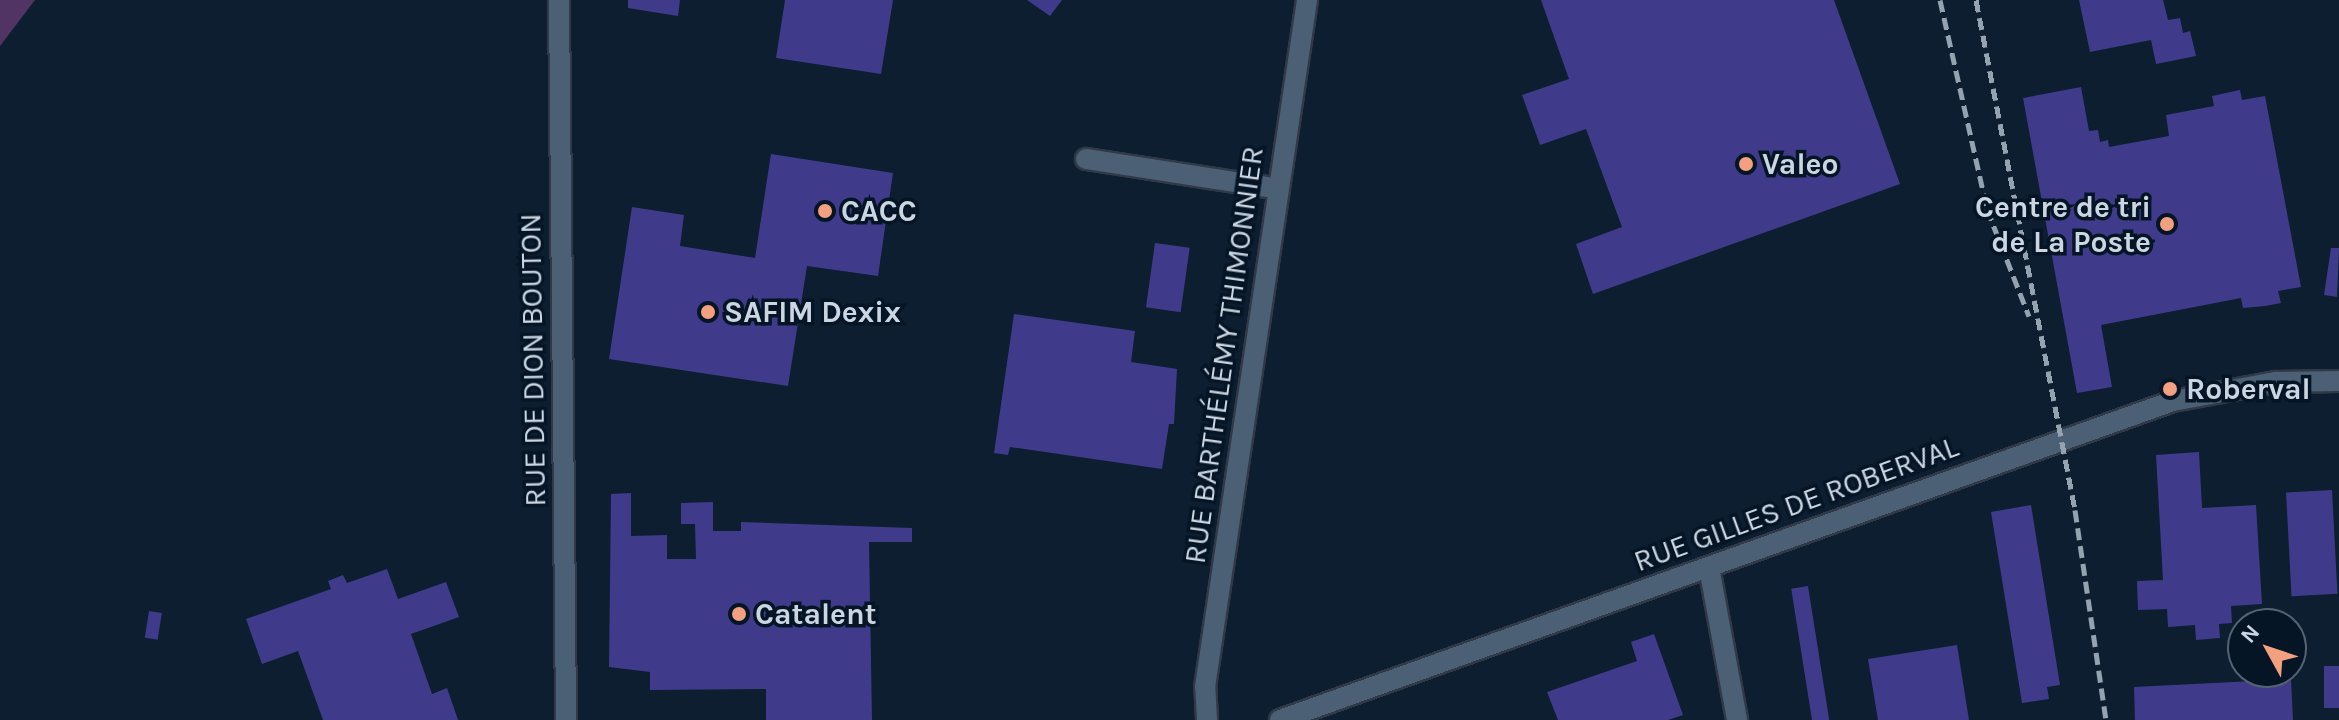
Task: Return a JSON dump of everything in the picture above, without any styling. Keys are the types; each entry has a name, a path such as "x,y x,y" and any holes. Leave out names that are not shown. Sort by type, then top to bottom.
{"street":[{"name":"RUE DE DION BOUTON","path":"559,0 566,720"},
{"name":"RUE BARTHÉLÉMY THIMONNIER","path":"1207,720 1205,687 1307,0"},
{"path":"1086,159 1279,189"},
{"name":"RUE GILLES DE ROBERVAL","path":"1280,720 2173,401 2276,382 2339,381"},
{"path":"1709,567 1737,720"}],"shaded area":[{"path":"0,0 35,0 0,46"}],"building":[{"path":"628,0 680,0 678,16 628,8"},
{"path":"785,0 893,0 881,74 776,58"},
{"path":"1027,0 1062,0 1050,16"},
{"name":"Valeo","path":"1541,0 1834,0 1900,184 1593,294 1576,244 1622,227 1586,129 1540,145 1522,95 1569,79"},
{"path":"2079,0 2163,0 2168,20 2180,18 2183,33 2190,31 2196,56 2156,64 2151,40 2090,52"},
{"name":"Centre de tri de La Poste","path":"2081,87 2089,131 2098,130 2100,142 2108,140 2109,147 2169,136 2166,115 2214,106 2212,96 2240,90 2242,100 2265,96 2301,287 2278,291 2281,303 2243,308 2241,298 2101,325 2112,387 2077,393 2023,98"},
{"name":"SAFIM Dexix","path":"771,154 893,173 878,276 807,266 788,386 609,359 632,207 684,215 680,246 755,258"},
{"path":"1155,243 1190,248 1181,312 1146,307"},
{"path":"2331,248 2339,248 2337,297 2324,295"},
{"path":"1014,314 1135,331 1131,362 1177,369 1174,424 1169,424 1162,469 1010,447 1008,455 994,453"},
{"path":"2199,452 2202,508 2256,505 2262,604 2227,608 2227,623 2219,624 2220,638 2196,640 2195,625 2168,627 2167,609 2138,610 2137,581 2163,580 2156,455"},
{"path":"2332,490 2337,594 2292,596 2286,492"},
{"name":"Catalent","path":"631,493 631,536 667,535 667,559 696,559 695,524 681,524 681,503 713,502 713,531 741,531 741,522 912,528 912,542 869,542 872,720 766,720 766,689 650,690 650,672 609,667 611,494"},
{"path":"2031,505 2060,685 2047,687 2049,699 2022,703 1991,512"},
{"path":"387,569 398,599 446,582 459,617 411,634 432,694 447,688 458,720 323,720 298,651 262,664 246,619 331,589 328,581 343,575 347,583"},
{"path":"1808,586 1829,720 1812,720 1791,589"},
{"path":"149,611 162,613 158,640 145,638"},
{"path":"1654,634 1683,715 1668,720 1558,720 1547,692 1637,661 1631,642"},
{"path":"1957,645 1969,720 1878,720 1868,659"},
{"path":"2324,666 2339,666 2339,708 2324,708"},
{"path":"2227,682 2227,688 2291,688 2293,720 2135,720 2134,687"}],"railway":[{"path":"1940,0 1987,209 2029,316"},
{"path":"1976,0 2075,510 2106,720"}],"place":[{"name":"Valeo","path":"1746,164"},
{"name":"CACC","path":"825,211"},
{"name":"Centre de tri de La Poste","path":"2167,224"},
{"name":"SAFIM Dexix","path":"708,312"},
{"name":"Roberval","path":"2170,389"},
{"name":"Catalent","path":"739,614"}]}
